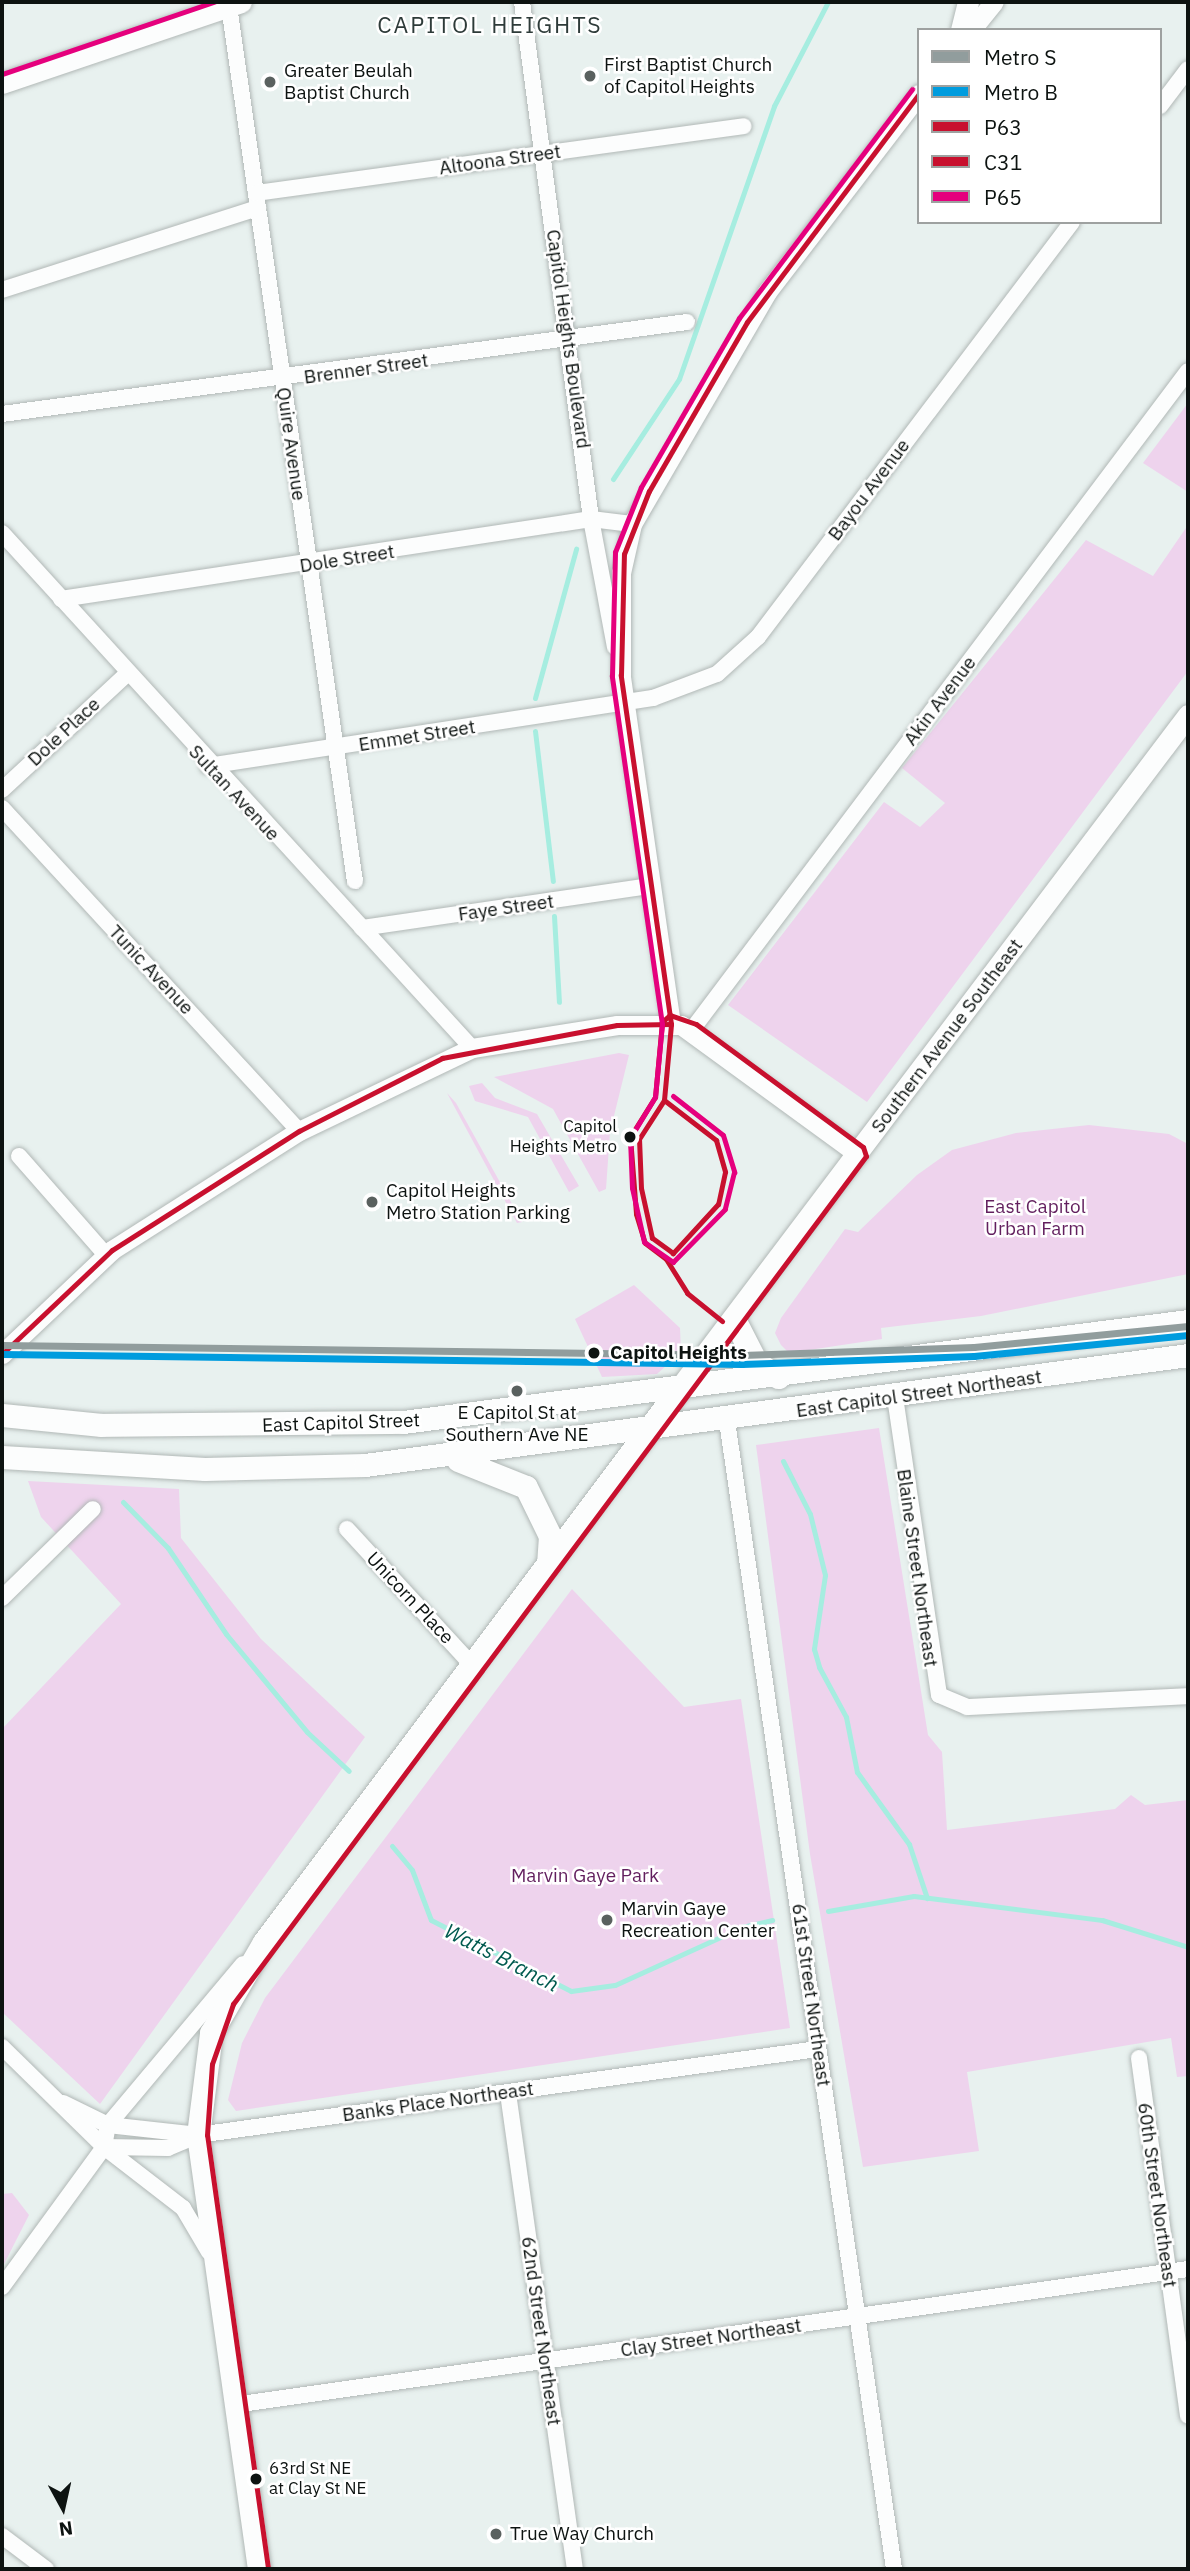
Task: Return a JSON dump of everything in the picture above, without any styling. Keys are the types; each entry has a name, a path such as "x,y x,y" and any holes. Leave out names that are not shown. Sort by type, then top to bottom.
{"main road":[{"path":"962,28 968,2"},
{"path":"2,83 235,4"},
{"name":"Southern Avenue Southeast","path":"678,1390 734,1320 1188,715"},
{"path":"734,1320 756,1362 778,1377"},
{"name":"East Capitol Street","path":"2,1415 103,1425 402,1422 678,1390 1188,1321"},
{"name":"East Capitol Street Northeast","path":"650,1429 727,1421 1188,1355"},
{"path":"253,2569 251,2532 198,2135 211,2033 264,1942 678,1390"},
{"name":"East Capitol Street","path":"2,1457 278,1469 448,1457 650,1429"},
{"path":"448,1457 505,1473 527,1487 550,1536 548,1566"},
{"path":"251,2532 259,2569"}],"street":[{"name":"Capitol Heights Boulevard","path":"522,2 570,339 592,519 621,675"},
{"path":"973,28 994,2"},
{"name":"Quire Avenue","path":"235,4 257,201 333,749 355,881"},
{"path":"1162,103 1188,69"},
{"path":"671,1024 621,675 621,573 632,524 767,292 917,97"},
{"name":"Altoona Street","path":"2,290 257,201 543,154 743,126"},
{"name":"Bayou Avenue","path":"625,702 690,688 750,646 1070,224"},
{"name":"Brenner Street","path":"2,414 282,381 687,322"},
{"name":"Akin Avenue","path":"691,1031 1188,372"},
{"name":"Dole Street","path":"61,599 308,566 592,519 632,524"},
{"name":"Sultan Avenue","path":"2,533 208,766 472,1048"},
{"name":"Dole Place","path":"2,790 127,674"},
{"name":"Emmet Street","path":"208,766 333,749 625,702"},
{"name":"Tunic Avenue","path":"2,808 299,1131"},
{"name":"Faye Street","path":"362,928 651,886"},
{"path":"2,1354 106,1255 299,1131 472,1048 617,1025 671,1024 691,1031 858,1154"},
{"path":"19,1156 106,1255"},
{"name":"Blaine Street Northeast","path":"895,1397 939,1695 967,1707 1188,1696"},
{"name":"61st Street Northeast","path":"727,1421 894,2569"},
{"path":"2,1598 93,1509"},
{"name":"Unicorn Place","path":"347,1529 473,1666"},
{"path":"2,2287 104,2147 108,2125 264,1942"},
{"path":"2,2047 63,2103 104,2147 183,2208 216,2271"},
{"name":"Banks Place Northeast","path":"63,2103 108,2125 198,2135 818,2049"},
{"name":"60th Street Northeast","path":"1139,2058 1188,2416"},
{"name":"62nd Street Northeast","path":"508,2093 575,2569"},
{"path":"104,2147 168,2148 198,2135"},
{"name":"Clay Street Northeast","path":"234,2405 1188,2269"},
{"path":"2,2536 46,2569"}],"green space":[{"path":"1188,403 1188,492 1143,463"},
{"path":"1188,525 1188,671 867,1102 728,1005 884,802 920,827 945,803 902,768 1086,540 1153,576"},
{"path":"619,1053 629,1055 610,1132 606,1189 599,1192 553,1109 494,1077"},
{"path":"482,1083 495,1098 537,1114 579,1186 569,1192 528,1117 475,1101 469,1086"},
{"path":"447,1093 456,1103 522,1222 517,1223"},
{"name":"East Capitol Urban Farm","path":"1089,1125 1169,1134 1188,1144 1188,1274 981,1316 881,1328 882,1339 789,1353 781,1345 775,1333 781,1318 845,1229 858,1232 917,1175 952,1150 1016,1133"},
{"path":"634,1285 680,1328 681,1352 657,1374 602,1377 575,1319"},
{"path":"879,1428 928,1735 942,1752 947,1830 1115,1809 1131,1795 1145,1805 1188,1800 1188,2076 1177,2077 1171,2038 967,2072 979,2151 863,2167 810,1854 756,1445"},
{"path":"28,1481 179,1489 181,1538 261,1639 365,1737 100,2104 2,2012 2,1729 121,1604 41,1517"},
{"name":"Marvin Gaye Park","path":"572,1589 684,1707 741,1699 790,2028 236,2111 228,2100 242,2043 265,1998"},
{"path":"12,2193 29,2215 2,2268 2,2194"}],"waterway":[{"path":"613,479 679,379 774,106 828,2"},
{"path":"535,698 576,549"},
{"path":"535,731 553,881"},
{"path":"554,916 559,1002"},
{"path":"783,1461 810,1514 825,1575 814,1649 819,1667 846,1717 857,1772 909,1844 927,1898"},
{"name":"Watts Branch","path":"123,1502 168,1548 226,1634 307,1732 349,1771"},
{"name":"Watts Branch","path":"392,1846 412,1870 431,1920 571,1991 615,1985 742,1927 772,1920"},
{"name":"Watts Branch","path":"828,1911 914,1896 1102,1920 1188,1947"}],"metro line":[{"name":"S","path":"2,1345 742,1355 974,1347 1188,1326"},
{"name":"B","path":"2,1354 742,1364 974,1356 1188,1335"}],"transit line":[{"name":"P65","path":"2,74 214,2"},
{"name":"P65","path":"673,1096 723,1135 734,1172 725,1209 673,1262 644,1242 632,1188 630,1138 655,1097 662,1024 612,676 615,552 641,487 739,318 912,89"},
{"name":"P63","path":"673,1253 652,1238 641,1188 639,1139 664,1100 671,1024 621,675 624,554 649,491 747,322 917,97"},
{"name":"C31","path":"268,2568 207,2135 212,2064 233,2004 866,1156 863,1147 696,1024 670,1015 662,1022 655,1097 630,1137 636,1214 645,1243 666,1259 687,1293 722,1321"},
{"name":"P63","path":"2,1354 112,1250 299,1131 442,1058 617,1025 671,1024"},
{"name":"P63","path":"664,1100 716,1140 725,1172 718,1204 673,1253"}],"place":[{"name":"First Baptist Church of Capitol Heights","path":"590,76"},
{"name":"Greater Beulah Baptist Church","path":"270,82"},
{"name":"Capitol Heights Metro","path":"630,1137"},
{"name":"Capitol Heights Metro Station Parking","path":"372,1202"},
{"name":"Capitol Heights","path":"594,1353"},
{"name":"E Capitol St at Southern Ave NE","path":"517,1391"},
{"name":"Marvin Gaye Recreation Center","path":"607,1920"},
{"name":"63rd St NE at Clay St NE","path":"256,2479"},
{"name":"True Way Church","path":"496,2534"}],"district":[{"name":"CAPITOL HEIGHTS","path":"490,24"}]}
